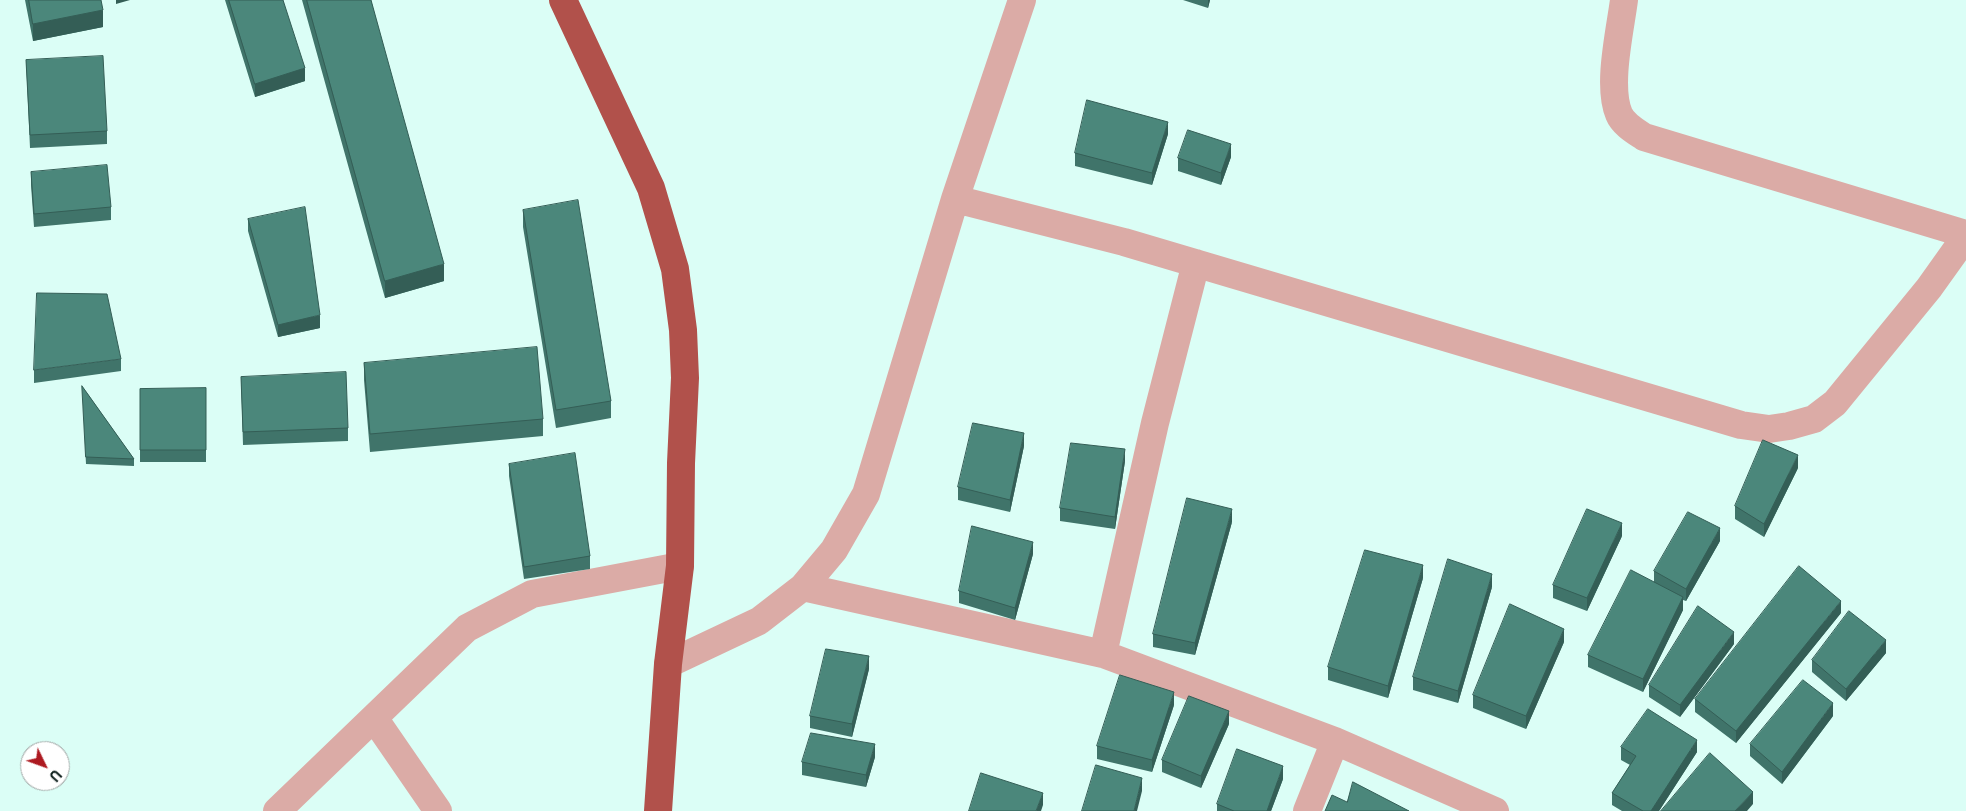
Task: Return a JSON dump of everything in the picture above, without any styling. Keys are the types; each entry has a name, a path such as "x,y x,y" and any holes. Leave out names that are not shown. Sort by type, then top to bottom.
{"highway":[{"path":"571,3 652,188 675,269 683,330 685,378 681,462 680,566 668,664 658,811"}],"street":[{"path":"668,664 758,621 803,587 834,550 866,494 956,199 1022,0"},
{"path":"956,199 1124,242 1742,426 1769,429 1814,419 1835,403 1929,288 1966,235 1644,137 1632,129 1619,116 1614,99 1614,78 1624,0"},
{"path":"1103,654 1155,423 1196,263"},
{"path":"277,811 467,628 532,594 680,566"},
{"path":"803,587 1103,654 1336,741 1495,811"},
{"path":"374,718 438,811"},
{"path":"1307,811 1336,741"}],"building":[{"path":"29,0 101,0 103,10 33,24"},
{"path":"229,0 283,0 305,68 255,84"},
{"path":"307,0 371,0 444,264 385,281"},
{"path":"103,56 107,131 30,135 26,60"},
{"path":"1087,100 1168,122 1152,173 1075,153"},
{"path":"1188,130 1231,144 1221,173 1178,158"},
{"path":"107,165 111,207 34,214 31,172"},
{"path":"578,200 611,401 556,410 523,210"},
{"path":"305,207 320,315 278,325 248,219"},
{"path":"37,293 107,294 121,359 34,370"},
{"path":"537,347 543,419 370,434 364,363"},
{"path":"346,372 348,428 243,432 241,377"},
{"path":"82,386 134,459 86,457"},
{"path":"206,388 206,450 140,450 140,389"},
{"path":"973,423 1024,433 1010,500 958,487"},
{"path":"1763,440 1798,455 1764,524 1735,506"},
{"path":"1071,443 1125,449 1115,517 1060,508"},
{"path":"575,453 590,556 524,567 509,464"},
{"path":"1187,498 1232,509 1195,643 1153,634"},
{"path":"1587,509 1622,523 1587,598 1553,585"},
{"path":"1688,512 1720,528 1686,589 1654,571"},
{"path":"972,526 1033,542 1015,608 959,591"},
{"path":"1365,550 1423,565 1388,686 1328,667"},
{"path":"1448,559 1492,574 1458,691 1413,677"},
{"path":"1799,566 1841,601 1736,731 1695,699"},
{"path":"1631,570 1683,597 1643,679 1588,655"},
{"path":"1510,604 1564,629 1526,716 1473,695"},
{"path":"1698,606 1734,632 1680,705 1649,685"},
{"path":"1849,611 1886,640 1846,689 1812,660"},
{"path":"826,649 869,656 852,724 810,716"},
{"path":"1120,675 1174,692 1152,760 1097,746"},
{"path":"1803,680 1833,703 1782,772 1750,744"},
{"path":"1189,696 1229,711 1201,776 1162,760"},
{"path":"1648,709 1697,740 1651,811 1643,811 1612,793 1636,756 1621,747"},
{"path":"811,733 875,744 866,775 802,762"},
{"path":"1237,749 1283,766 1267,811 1234,811 1217,804"},
{"path":"1710,753 1753,792 1735,811 1661,811"},
{"path":"1096,765 1142,778 1134,811 1082,811"},
{"path":"981,773 1043,793 1036,811 969,811"},
{"path":"1353,782 1409,811 1325,811 1332,795 1347,802"}]}
